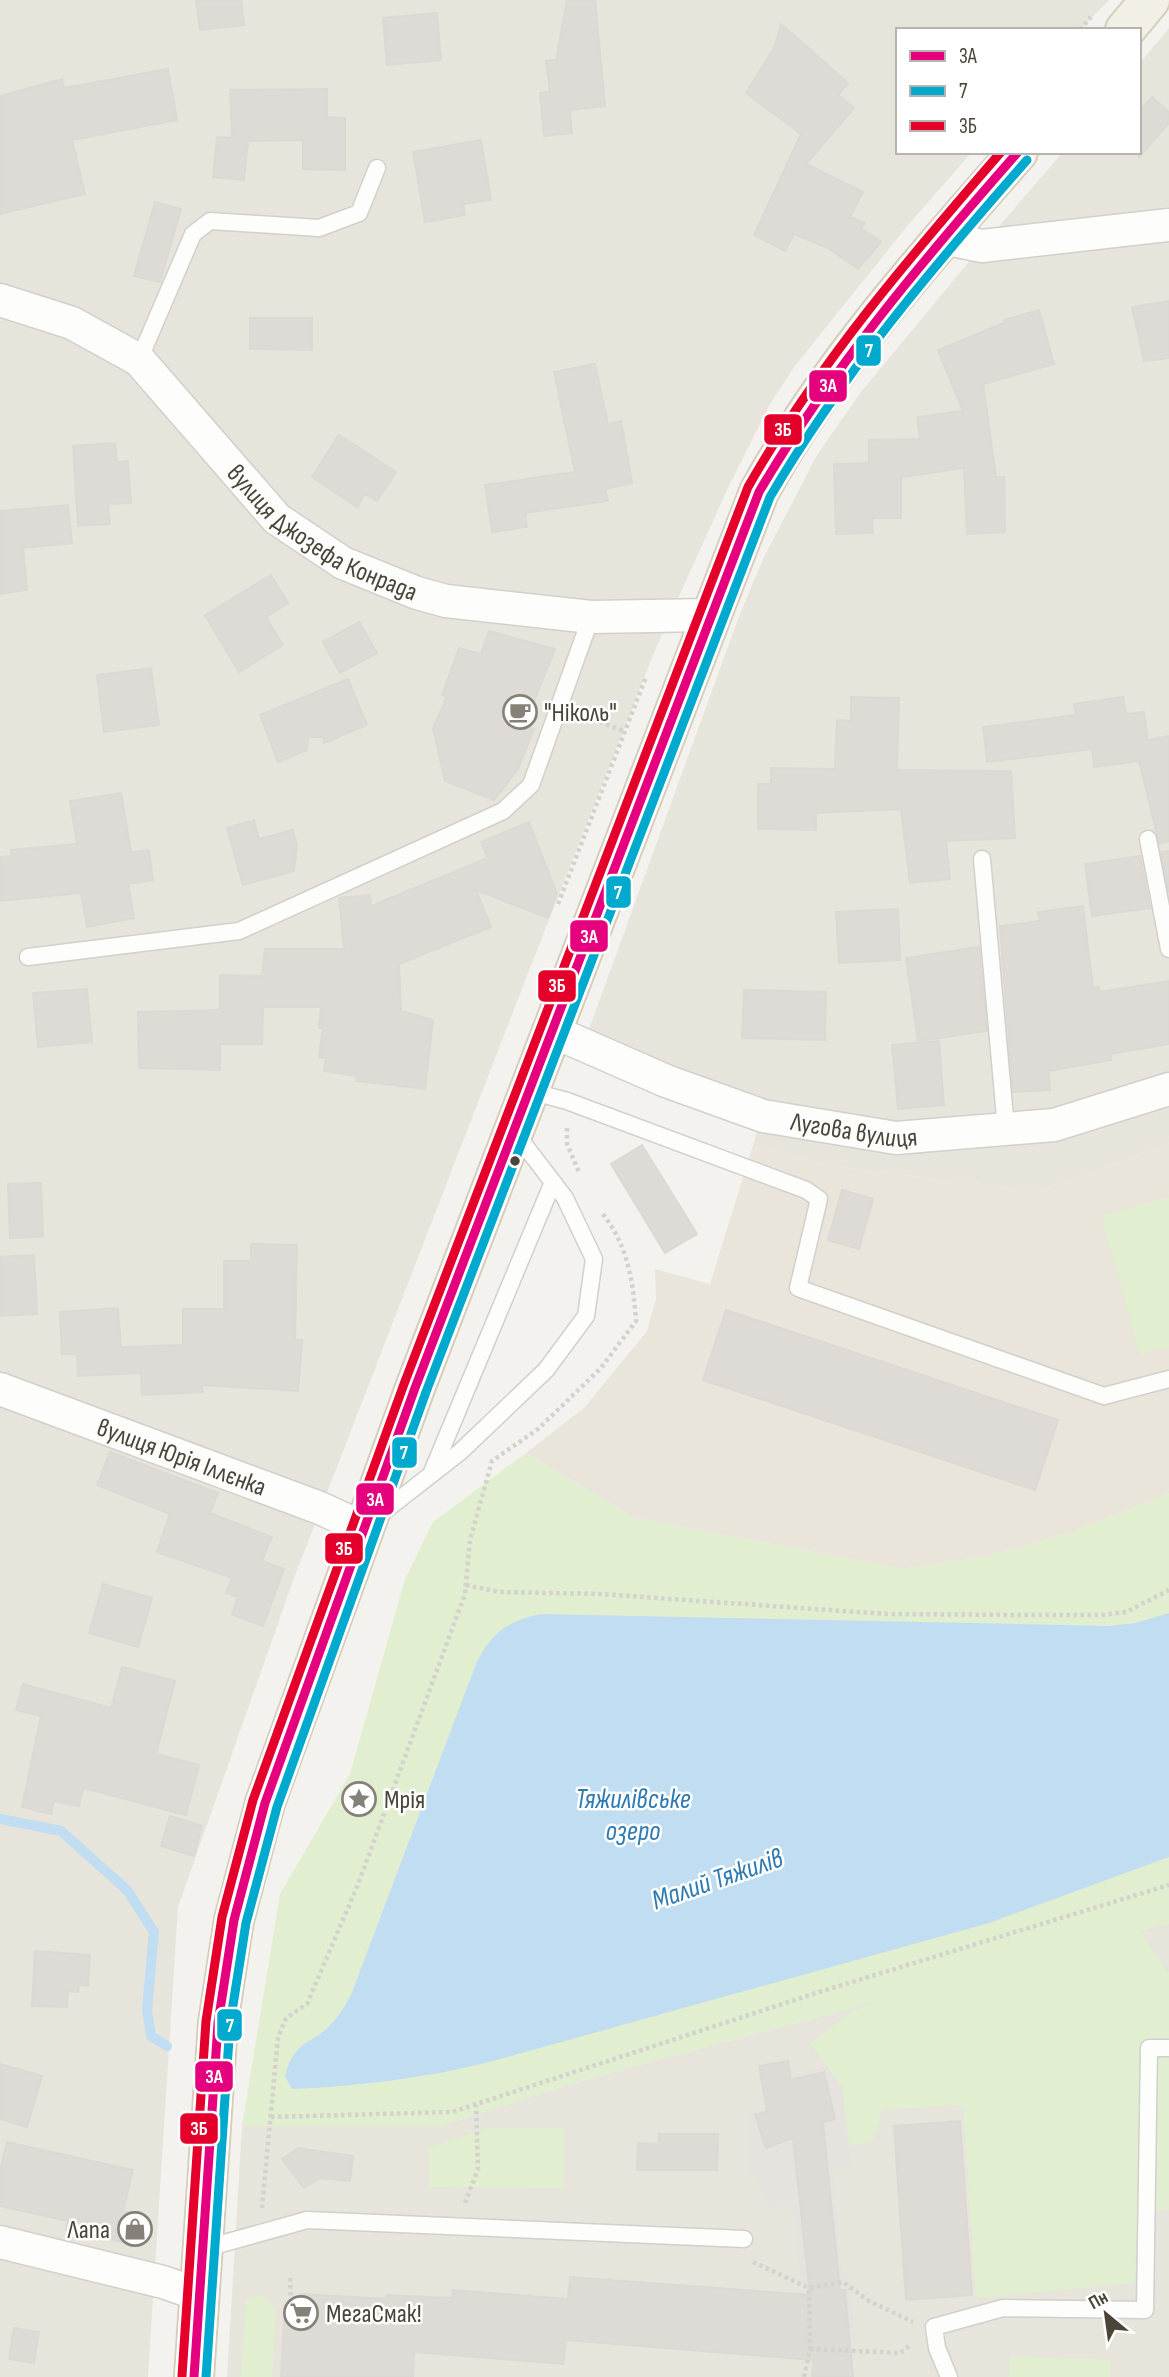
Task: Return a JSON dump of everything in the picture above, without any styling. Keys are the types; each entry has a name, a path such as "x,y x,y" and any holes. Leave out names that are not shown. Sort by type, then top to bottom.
{"main road":[{"path":"1127,28 1150,0"},
{"path":"194,2377 218,2024 234,1920 265,1803 363,1528 759,492 787,441 852,346 1016,154"}],"street":[{"path":"943,238 982,246 1169,225"},
{"name":"вулиця Джозефа Конрада","path":"0,300 72,323 139,360 277,519 343,563 417,593 446,601 591,617 710,615"},
{"name":"Лугова вулиця","path":"552,1031 666,1081 763,1116 896,1138 1054,1125 1169,1089"},
{"name":"вулиця Юрія Іллєнка","path":"0,1389 320,1508 363,1528"},
{"path":"0,2242 163,2282 200,2295"}],"lane":[{"path":"139,360 193,234 210,221 319,228 359,213 377,168"},
{"path":"27,957 239,931 503,811 531,785 591,617"},
{"path":"1148,839 1169,949"},
{"path":"982,859 1006,1129"},
{"path":"530,1091 567,1101 806,1190 819,1199 798,1288 1104,1396 1169,1379"},
{"path":"363,1528 460,1452 546,1370 586,1316 594,1259 565,1198 514,1131"},
{"path":"431,1475 553,1182"},
{"path":"949,2377 937,2348 934,2327 979,2312 1003,2308 1145,2310 1149,2048 1169,2048"},
{"path":"203,2249 307,2220 744,2239"}],"path":[{"path":"559,706 624,730"},
{"path":"567,1101 567,1144 582,1179"},
{"path":"260,2233 278,2038 286,2018 307,2004 357,1886 466,1585 470,1541 492,1461 538,1429 601,1368 636,1321 633,1278 617,1232 600,1212"},
{"path":"466,1585 499,1592 575,1593 887,1614 1036,1615 1126,1612 1169,1590"},
{"path":"271,2117 452,2112 816,1993 1169,1885"},
{"path":"456,2227 478,2169 476,2105"},
{"path":"744,2239 745,2252 754,2263 809,2288 843,2282 904,2320 934,2327"},
{"path":"290,2278 291,2302"},
{"path":"804,2377 810,2349 809,2288"},
{"path":"810,2349 900,2353 934,2327"}],"shaded area":[{"path":"0,0 1109,0 1082,28 896,28 896,154 970,154 909,224 794,367 770,404 727,490 658,643 530,968 294,1578 178,1907 148,2377 0,2377"},
{"path":"1169,28 1169,1143 1038,1191 832,1166 754,1142 762,1116 584,1043 738,619 763,559 817,455 861,392 1061,154 1141,154 1141,62"},
{"path":"754,1142 832,1166 1038,1191 1169,1143 1169,1493 1073,1532 989,1556 902,1569 634,1518 526,1453 585,1407 647,1331 656,1299 655,1269 710,1284"},
{"path":"1169,1923 1169,2377 227,2377 242,2126 440,2126 591,2078"},
{"path":"828,2067 842,2087 851,2168 833,2171 842,2270 850,2280 856,2344 815,2345 812,2286 803,2281 800,2275 792,2205 770,2207 748,2168 748,2114 797,2098 792,2075"}],"green space":[{"path":"1169,1197 1169,1347 1140,1355 1101,1216"},
{"path":"526,1453 634,1518 902,1569 989,1556 1073,1532 1169,1493 1169,1923 1140,1932 1169,1973 1169,2210 1139,2211 1134,2283 976,2298 963,2105 882,2110 872,2142 849,2145 842,2087 810,2043 855,2010 879,2001 591,2078 440,2126 242,2126 280,1894 350,1774 405,1579 433,1522"},
{"path":"489,2128 564,2128 564,2188 429,2187 429,2147"},
{"path":"265,2296 276,2312 272,2377 241,2377 246,2300"},
{"path":"1010,2356 1111,2360 1110,2377 1009,2377"}],"water":[{"name":"Тяжилівське озеро","path":"1169,1613 1169,1857 989,1923 493,2061 418,2077 318,2088 292,2089 285,2076 294,2055 332,2023 351,1995 476,1664 494,1636 510,1624 541,1614 1108,1626 1136,1623"}],"building":[{"path":"196,0 241,0 244,25 200,30"},
{"path":"567,0 595,0 605,106 570,110 572,133 544,136 540,93 550,92 546,61 556,60"},
{"path":"437,13 441,60 387,65 383,18"},
{"path":"781,24 848,83 838,95 854,108 806,164 863,192 850,217 865,223 861,228 881,242 858,269 828,248 794,234 785,251 754,235 801,134 746,93 774,48"},
{"path":"168,69 177,120 72,140 85,194 0,214 0,96 62,79 64,88"},
{"path":"327,89 327,117 345,118 345,170 303,169 303,140 248,141 244,180 213,177 217,137 232,138 230,90"},
{"path":"1152,97 1169,112 1169,123 1139,157 1141,154 1141,110"},
{"path":"481,140 491,200 463,204 465,215 425,222 413,152"},
{"path":"155,202 181,209 160,282 134,276"},
{"path":"1169,301 1169,358 1144,361 1132,307"},
{"path":"1039,310 1054,364 983,384 996,477 1004,477 1005,532 967,534 964,468 901,477 901,518 872,518 873,533 836,534 834,464 869,463 869,440 920,439 917,417 963,411 938,350 1004,323 1004,320"},
{"path":"250,318 312,318 312,350 250,349"},
{"path":"595,364 608,424 621,421 632,483 605,489 608,501 525,513 527,527 492,532 485,485 575,472 554,372"},
{"path":"339,435 396,472 377,501 365,494 357,507 312,477"},
{"path":"115,443 117,462 128,461 131,503 108,504 110,524 78,526 73,446"},
{"path":"68,505 72,543 23,548 27,590 0,594 0,511"},
{"path":"271,575 288,603 266,617 283,645 239,672 205,615"},
{"path":"359,622 377,653 340,673 323,642"},
{"path":"489,631 555,649 524,726 534,729 518,769 494,800 445,781 433,728 447,697 442,695 459,648 481,654"},
{"path":"151,668 159,725 104,732 97,675"},
{"path":"348,679 367,725 324,743 323,737 308,737 307,750 278,762 260,715"},
{"path":"851,697 899,698 897,770 1011,771 1015,838 946,841 950,879 910,883 901,809 816,813 816,830 758,829 758,784 771,784 771,768 835,769 837,720 851,721"},
{"path":"1123,697 1126,714 1144,712 1148,740 1169,736 1169,841 1159,843 1139,761 1094,767 1092,749 987,762 983,727 1076,715 1074,704"},
{"path":"121,793 131,852 149,850 153,880 128,884 134,918 87,927 81,893 0,901 0,857 11,856 11,850 77,844 70,801"},
{"path":"254,820 259,839 293,830 297,845 294,871 243,885 227,828"},
{"path":"529,822 557,894 548,918 476,890 491,927 399,964 401,1011 433,1020 425,1089 356,1081 357,1076 324,1071 326,1058 319,1057 323,1028 319,1028 321,1007 263,1007 262,1044 220,1044 220,1070 139,1068 138,1012 220,1010 220,975 262,976 265,949 344,949 339,898 370,895 371,906 488,858 481,842"},
{"path":"1169,851 1169,893 1161,852"},
{"path":"1140,856 1150,908 1092,916 1085,864"},
{"path":"1083,906 1093,988 1099,987 1100,992 1169,981 1169,1044 1110,1054 1111,1060 1049,1071 1050,1090 1013,1092 1000,926 1040,921 1038,912"},
{"path":"898,909 900,960 839,963 836,912"},
{"path":"979,947 987,1031 918,1041 906,958"},
{"path":"87,989 92,1042 38,1047 33,993"},
{"path":"744,990 826,992 825,1040 742,1038"},
{"path":"939,1041 944,1105 898,1109 892,1045"},
{"path":"642,1145 697,1234 665,1253 611,1164"},
{"path":"41,1183 43,1237 10,1238 8,1184"},
{"path":"842,1190 873,1199 859,1249 828,1240"},
{"path":"251,1244 297,1245 295,1340 302,1340 298,1391 202,1385 203,1392 142,1395 141,1373 78,1376 77,1354 62,1354 60,1312 118,1308 121,1347 183,1345 183,1309 224,1309 224,1261 251,1261"},
{"path":"34,1255 37,1314 0,1316 0,1257"},
{"path":"726,1310 1058,1420 1035,1490 703,1380"},
{"path":"110,1452 218,1493 210,1513 272,1537 262,1561 284,1569 263,1626 232,1615 238,1597 226,1593 232,1578 157,1552 170,1514 97,1485"},
{"path":"103,1584 152,1598 138,1647 89,1633"},
{"path":"122,1667 175,1681 156,1754 199,1765 186,1815 83,1788 79,1806 54,1801 51,1814 22,1807 41,1716 16,1710 23,1684 111,1708"},
{"path":"170,1816 202,1826 194,1856 161,1846"},
{"path":"35,1951 90,1955 88,1986 79,1985 78,1992 68,1991 67,2007 32,2006"},
{"path":"788,2061 791,2080 824,2072 835,2119 823,2122 840,2290 845,2290 853,2377 812,2377 814,2360 566,2340 563,2364 414,2352 413,2377 281,2377 285,2306 302,2294 386,2299 387,2295 452,2298 453,2290 568,2299 570,2277 810,2295 793,2138 766,2148 755,2115 767,2111 759,2066"},
{"path":"0,2064 42,2076 27,2127 0,2119"},
{"path":"960,2121 972,2295 906,2300 894,2126"},
{"path":"659,2134 718,2134 717,2170 637,2170 638,2143 659,2144"},
{"path":"7,2142 133,2170 123,2211 149,2218 142,2246 66,2230 68,2221 0,2206 0,2171"},
{"path":"298,2148 353,2156 350,2181 320,2178 304,2188 282,2159"},
{"path":"14,2328 39,2332 34,2363 9,2359"}],"waterway":[{"name":"Малий Тяжилів","path":"0,1819 61,1831 127,1890 154,1932 147,2010 151,2036 167,2046"}],"transit line":[{"name":"3Б","path":"182,2376 206,2021 222,1917 253,1800 404,1384 748,487 804,398 866,313 999,154"},
{"name":"3А","path":"194,2377 218,2023 234,1920 265,1803 415,1388 759,492 787,446 848,358 948,233 1016,154"},
{"name":"7","path":"206,2377 230,2024 246,1923 277,1807 426,1392 770,497 827,407 890,322 1027,160"}],"place":[{"name":"\"Ніколь\"","path":"520,712"},
{"name":"Мрія","path":"359,1799"},
{"name":"Лапа","path":"135,2229"},
{"name":"МегаСмак!","path":"301,2313"}]}
